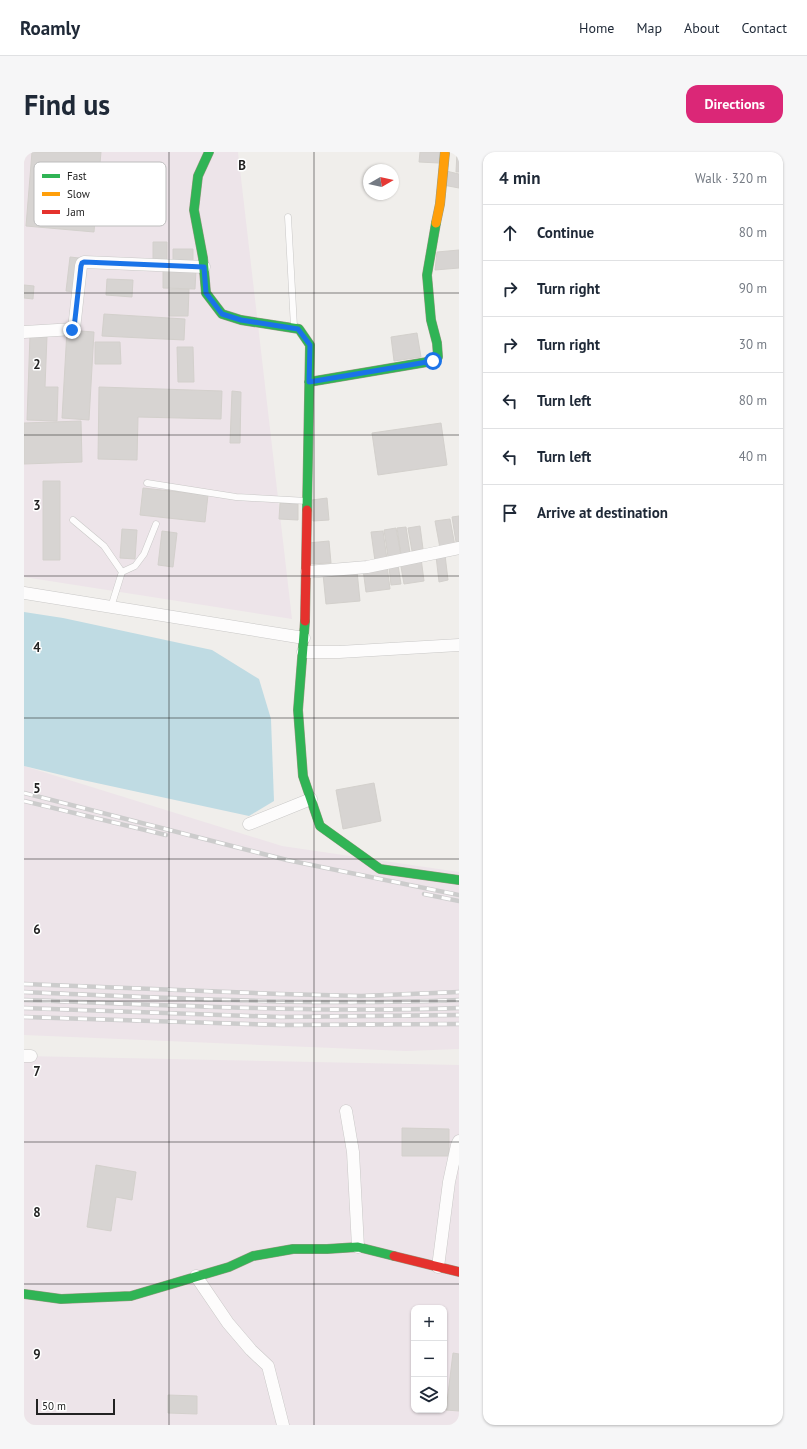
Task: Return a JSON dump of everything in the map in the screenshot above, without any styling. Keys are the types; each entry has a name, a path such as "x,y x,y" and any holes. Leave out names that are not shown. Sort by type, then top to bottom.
{"street":[{"path":"208,152 198,176 194,210 204,267 206,293 222,314 241,320 298,329 310,345 306,605 298,710 303,776 320,826 380,869 459,880"},
{"path":"309,382 433,361 438,357 437,343 431,320 427,275 434,230 440,204 445,152"},
{"path":"24,332 74,329 81,266 84,262 204,267"},
{"path":"307,572 367,567 459,548"},
{"path":"24,593 304,638"},
{"path":"303,652 354,651 459,645"},
{"path":"250,824 311,799"},
{"path":"346,1110 353,1152 358,1246"},
{"path":"438,1267 449,1182 457,1145 459,1142"},
{"path":"24,1294 61,1299 131,1296 229,1267 253,1256 293,1249 327,1249 358,1246 459,1272"},
{"path":"196,1276 228,1323 251,1350 268,1366 283,1425"}],"lane":[{"path":"288,217 294,328"},
{"path":"147,483 236,497 308,501"},
{"path":"73,520 104,546 122,572"},
{"path":"111,607 122,572 135,566 144,554 156,524"}],"shaded area":[{"path":"24,152 238,152 292,619 24,577"},
{"path":"24,766 282,846 459,872 459,1049 406,1051 24,1035"},
{"path":"24,1056 459,1065 459,1425 24,1425"}],"water":[{"path":"24,612 63,618 212,650 259,679 271,719 274,801 249,816 24,766"}],"building":[{"path":"32,152 101,152 100,162 34,162 34,226 95,226 94,232 26,226"},
{"path":"420,152 440,152 439,163 419,162"},
{"path":"457,152 459,152 459,172 456,172"},
{"path":"446,171 459,174 459,188 443,185"},
{"path":"153,242 167,242 167,262 153,262"},
{"path":"173,249 193,249 193,262 173,262"},
{"path":"459,250 459,268 435,270 437,252"},
{"path":"70,257 79,258 75,292 66,291"},
{"path":"163,269 196,270 195,289 163,288"},
{"path":"107,279 133,280 132,297 106,295"},
{"path":"24,285 34,286 33,299 24,298"},
{"path":"169,289 189,289 188,316 169,316"},
{"path":"104,314 185,319 184,340 102,336"},
{"path":"67,330 94,332 89,420 62,418"},
{"path":"417,333 421,357 394,361 391,337"},
{"path":"30,335 47,336 45,387 58,387 57,421 27,420"},
{"path":"95,342 120,342 121,364 95,364"},
{"path":"177,347 193,347 194,382 178,382"},
{"path":"99,387 222,391 221,419 138,417 137,460 98,459"},
{"path":"232,391 241,392 240,443 230,443"},
{"path":"81,421 82,462 24,464 24,423"},
{"path":"441,423 447,465 378,475 372,433"},
{"path":"43,481 60,481 60,560 43,560"},
{"path":"143,488 208,495 205,522 140,515"},
{"path":"327,498 329,520 313,521 312,500"},
{"path":"280,503 298,504 298,520 279,519"},
{"path":"459,516 459,542 456,542 452,517"},
{"path":"450,519 455,546 440,548 435,521"},
{"path":"420,526 423,549 412,551 408,528"},
{"path":"406,527 410,553 401,555 397,528"},
{"path":"396,528 401,555 388,557 384,530"},
{"path":"122,529 137,530 135,559 120,558"},
{"path":"162,531 177,533 173,567 158,565"},
{"path":"383,531 387,559 375,561 371,532"},
{"path":"329,541 331,563 309,564 308,543"},
{"path":"445,555 448,580 439,582 436,556"},
{"path":"421,558 424,581 404,584 400,561"},
{"path":"387,565 390,589 366,592 363,569"},
{"path":"398,565 401,584 391,585 389,567"},
{"path":"357,571 360,601 326,604 323,574"},
{"path":"374,783 381,821 343,829 336,790"},
{"path":"402,1128 449,1129 449,1156 402,1156"},
{"path":"96,1165 136,1172 132,1200 116,1197 111,1231 87,1227"},
{"path":"453,1353 459,1354 459,1411 447,1410"},
{"path":"168,1395 197,1396 197,1414 168,1413"}],"railway":[{"path":"24,793 287,860 459,895"},
{"path":"24,801 166,835"},
{"path":"424,894 459,901"},
{"path":"24,984 361,996 459,992"},
{"path":"24,992 296,1002 405,1002 459,1000"},
{"path":"24,1000 350,1010 459,1008"},
{"path":"24,1008 280,1017 459,1015"},
{"path":"24,1017 281,1025 459,1024"}],"traffic: fast":[{"path":"209,152 198,176 194,210 203,258 206,293 222,314 241,320 299,329 310,345 307,510"},
{"path":"309,382 433,361 438,357 437,343 431,320 427,275 436,223"},
{"path":"305,621 298,710 303,776 320,826 380,869 459,880"},
{"path":"24,1294 61,1299 131,1296 229,1267 253,1256 293,1249 358,1247 394,1256"}],"traffic: slow":[{"path":"436,223 440,204 445,152"}],"traffic: jam":[{"path":"305,621 307,510"},
{"path":"394,1256 459,1272"}],"route":[{"path":"72,330 74,328 81,266 84,262 204,267 206,293 222,314 241,320 298,329 310,345 309,382 433,361"}]}
